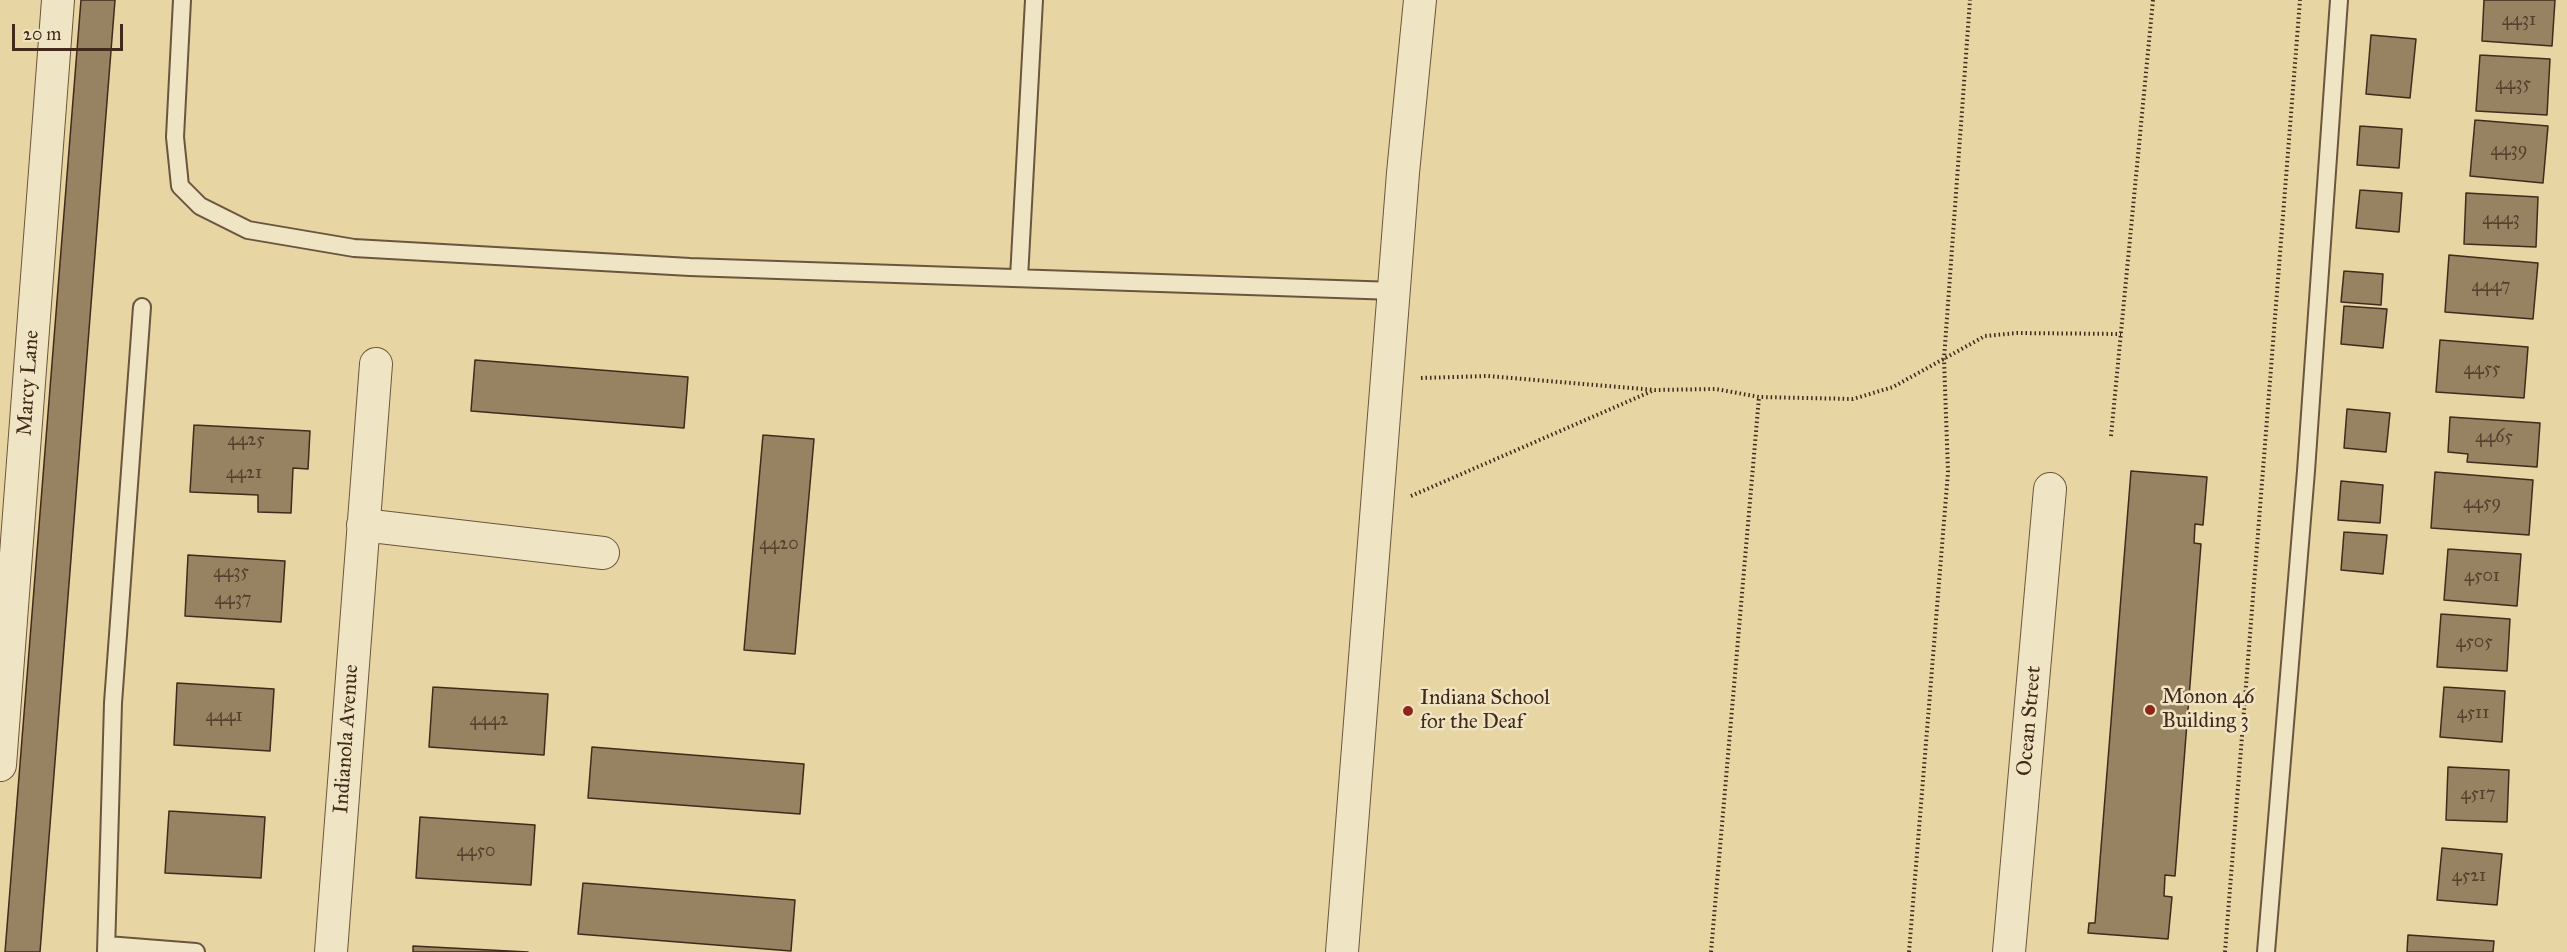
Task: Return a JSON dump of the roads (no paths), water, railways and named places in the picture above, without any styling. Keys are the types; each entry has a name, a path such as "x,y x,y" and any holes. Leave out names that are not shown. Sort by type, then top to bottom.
{"street":[{"name":"Marcy Lane","path":"0,765 58,0"},
{"path":"1342,952 1403,173 1420,0"},
{"name":"Indianola Avenue","path":"331,952 376,364"},
{"name":"Ocean Street","path":"2009,952 2050,489"},
{"path":"363,525 603,553"}],"lane":[{"path":"182,0 175,137 180,186 200,206 248,230 354,249 690,267 1395,291"},
{"path":"1019,278 1034,0"},
{"path":"2266,952 2306,471 2339,0"},
{"path":"142,307 113,703 106,949 196,952"}],"place":[{"name":"Monon 46 Building 3","path":"2150,710"},
{"name":"Indiana School for the Deaf","path":"1408,711"}]}
